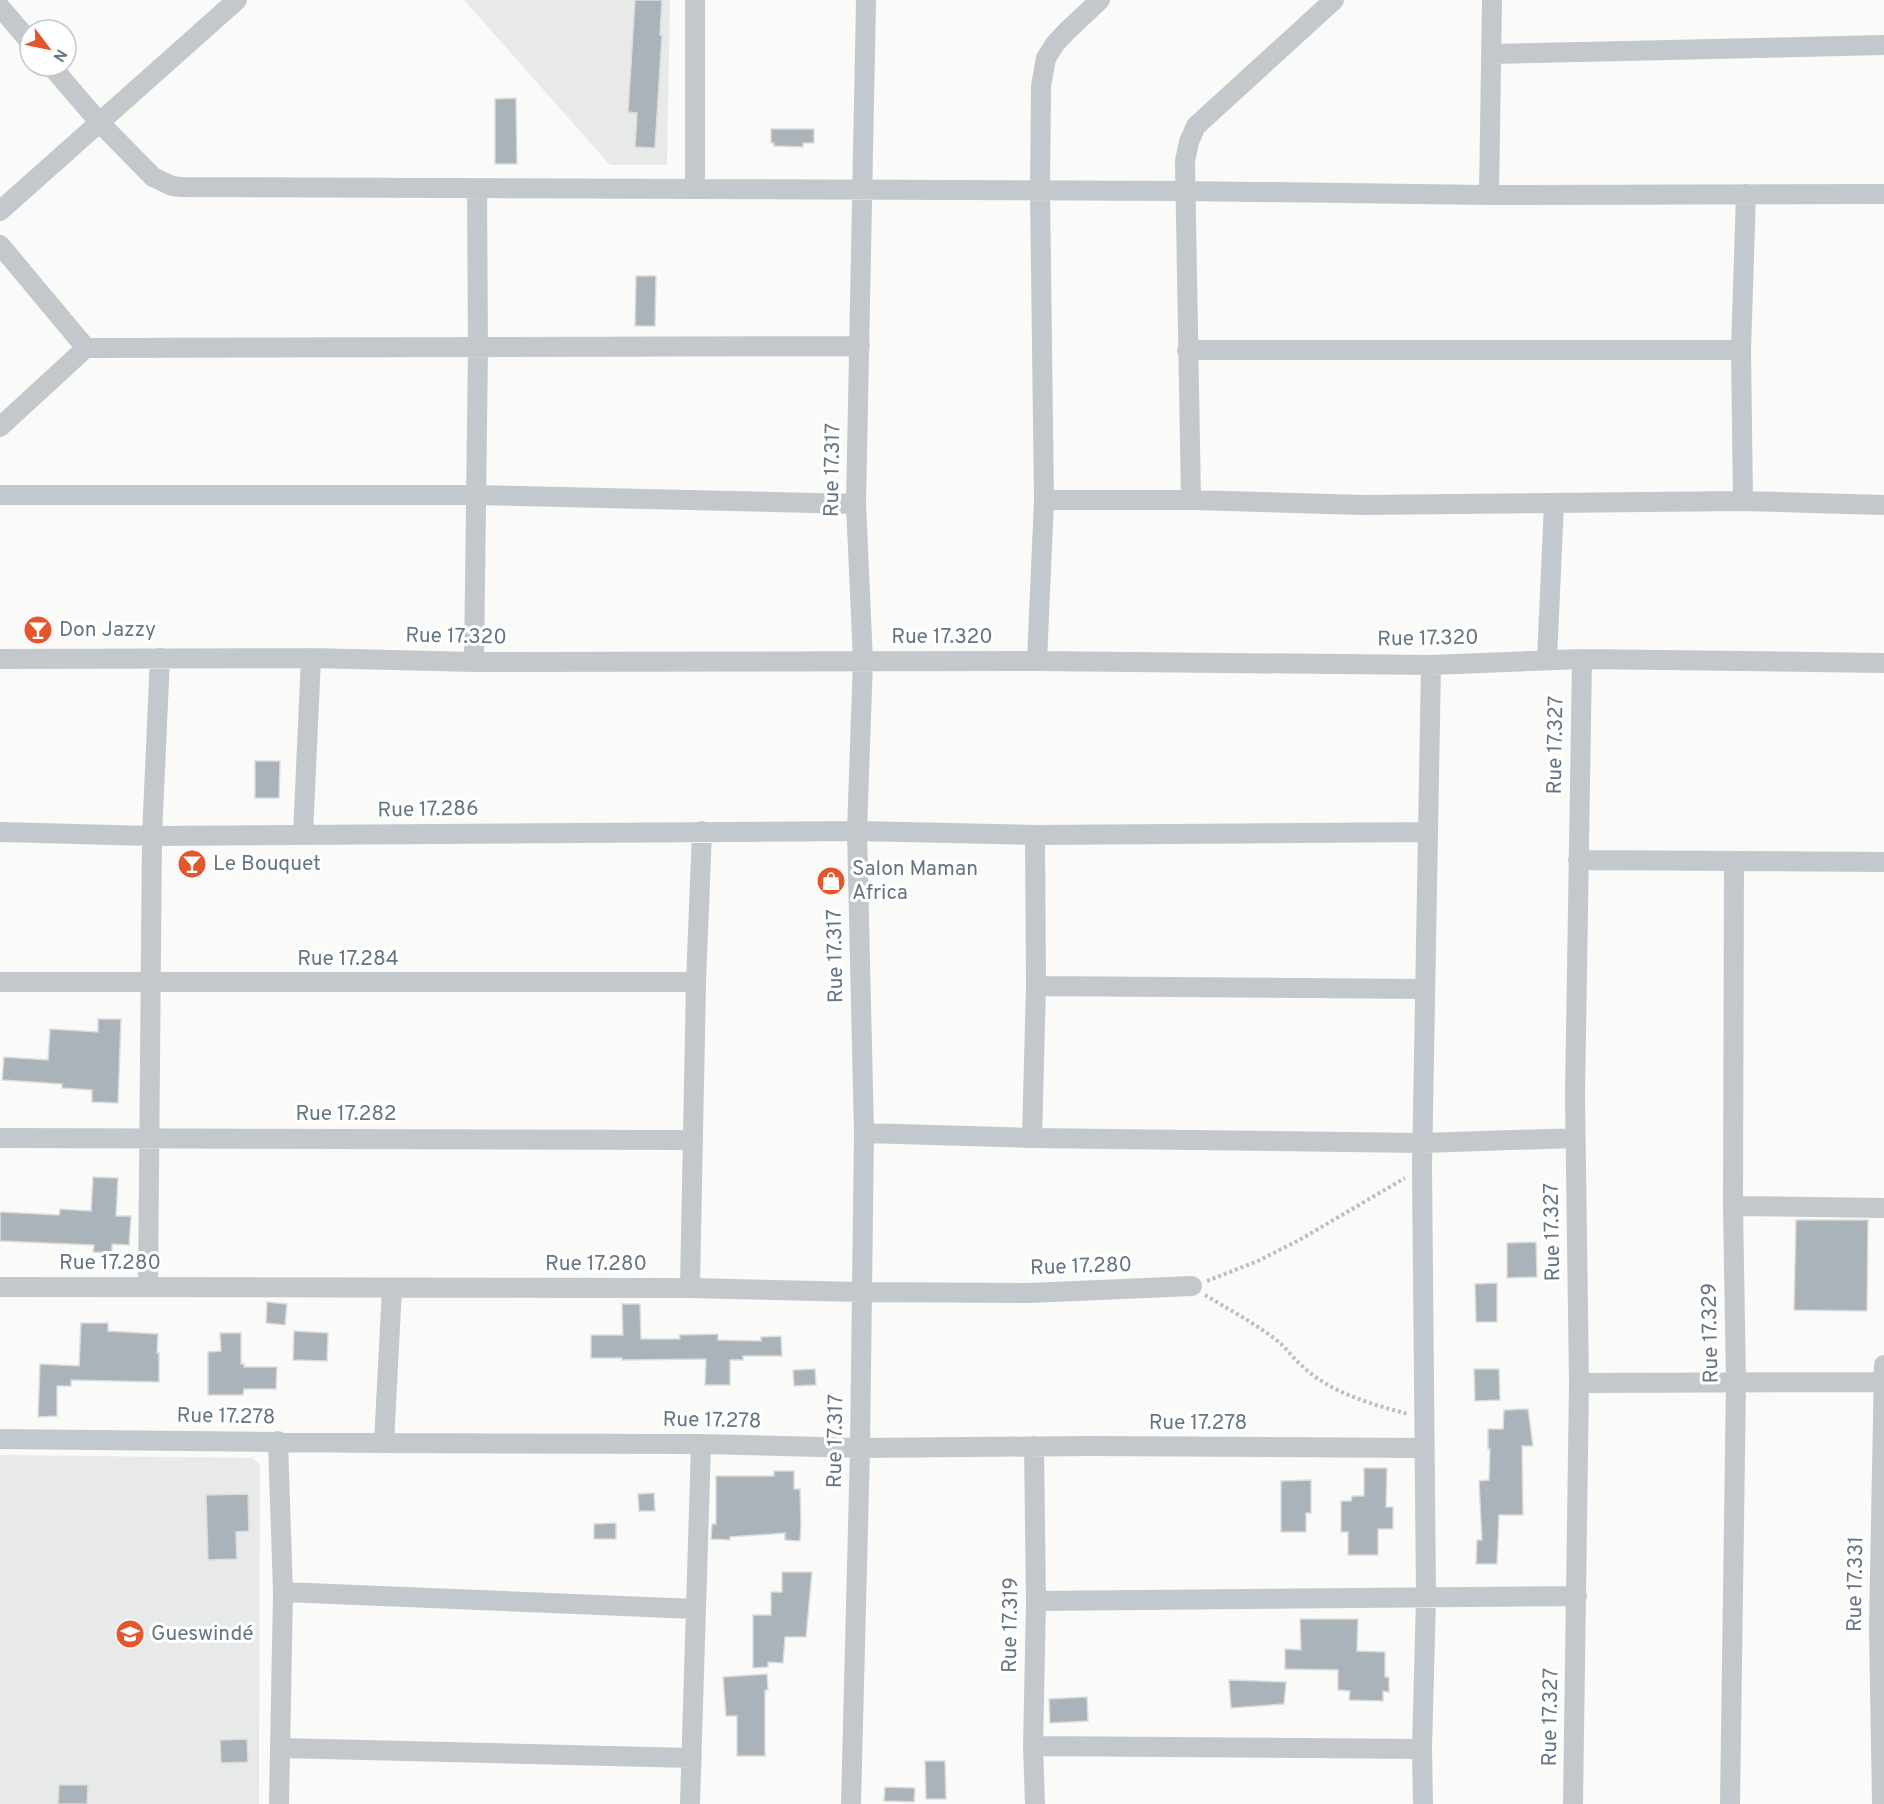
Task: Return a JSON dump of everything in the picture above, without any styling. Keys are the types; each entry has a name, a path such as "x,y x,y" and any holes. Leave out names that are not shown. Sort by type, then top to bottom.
{"street":[{"path":"0,211 237,0"},
{"path":"695,0 695,188"},
{"name":"Rue 17.317","path":"851,1804 860,1448 864,1133 857,831 863,661 856,504 866,0"},
{"path":"1037,662 1044,500 1041,86 1046,58 1066,32 1100,0"},
{"path":"1191,500 1185,160 1189,142 1196,126 1334,0"},
{"path":"1489,195 1492,0"},
{"path":"0,7 18,28"},
{"path":"1491,54 1884,45"},
{"path":"61,78 100,123 153,177 172,186 1187,191 1489,195 1884,194"},
{"path":"474,662 478,348 477,189"},
{"path":"1743,501 1741,350 1746,194"},
{"path":"0,245 86,348"},
{"path":"0,427 86,348 860,346"},
{"path":"1187,350 1741,350"},
{"path":"0,495 476,495 856,504"},
{"path":"1044,500 1191,500 1364,505 1743,501 1884,505"},
{"path":"1547,660 1554,504"},
{"path":"148,1287 152,836 160,658"},
{"path":"303,835 311,658"},
{"name":"Rue 17.320","path":"0,659 311,658 474,662 863,661 1431,665 1547,660 1884,663"},
{"name":"Rue 17.327","path":"1573,1804 1579,1383 1575,1138 1582,660"},
{"path":"1423,1804 1422,1749 1426,1598 1422,1167 1431,665"},
{"path":"690,1288 696,982 702,831"},
{"name":"Rue 17.286","path":"0,832 152,836 702,831 857,831 1035,835 1428,832"},
{"path":"1032,1138 1036,986 1035,835"},
{"path":"1578,860 1884,862"},
{"name":"Rue 17.329","path":"1730,1804 1736,1382 1733,1206 1734,861"},
{"name":"Rue 17.284","path":"0,982 696,982"},
{"path":"1036,986 1424,989"},
{"path":"864,1133 1032,1138 1423,1143 1575,1138"},
{"name":"Rue 17.282","path":"0,1138 692,1140"},
{"path":"1733,1206 1884,1208"},
{"name":"Rue 17.280","path":"0,1287 690,1288 1030,1293 1192,1286"},
{"path":"384,1443 392,1288"},
{"name":"Rue 17.331","path":"1882,1804 1879,1626 1884,1365"},
{"path":"1579,1383 1884,1382"},
{"name":"Rue 17.278","path":"0,1439 701,1444 860,1448 1034,1446 1423,1448"},
{"path":"278,1441 283,1592 279,1804"},
{"path":"690,1804 701,1444"},
{"name":"Rue 17.319","path":"1034,1446 1036,1601 1033,1746 1035,1804"},
{"path":"283,1592 695,1609"},
{"path":"1036,1601 1576,1596"},
{"path":"1033,1746 1422,1749"},
{"path":"281,1748 692,1758"}],"path":[{"path":"1192,1286 1258,1261 1301,1239 1422,1167"},
{"path":"1192,1286 1278,1342 1300,1365 1316,1377 1370,1404 1424,1419"}],"shaded area":[{"path":"464,0 670,0 667,165 610,165"},
{"name":"Gueswindé","path":"0,1455 253,1458 260,1465 259,1804 0,1804"}],"building":[{"path":"635,0 662,0 655,148 635,147 637,113 628,112"},
{"path":"516,98 517,164 495,164 495,99"},
{"path":"771,129 814,129 814,143 803,143 803,147 774,146 774,143 771,143"},
{"path":"636,276 656,276 655,326 635,326"},
{"path":"255,761 280,761 279,798 255,798"},
{"path":"98,1019 121,1019 118,1103 92,1102 92,1090 62,1088 62,1084 2,1080 4,1057 48,1060 50,1029 98,1032"},
{"path":"93,1177 118,1178 116,1216 131,1216 129,1245 112,1244 112,1253 93,1252 94,1245 0,1241 0,1212 59,1215 60,1209 91,1211"},
{"path":"1796,1220 1868,1220 1867,1311 1794,1310"},
{"path":"1536,1242 1537,1277 1507,1278 1507,1243"},
{"path":"1497,1283 1497,1322 1476,1322 1475,1284"},
{"path":"267,1302 287,1304 285,1325 266,1323"},
{"path":"622,1304 640,1304 641,1339 680,1339 679,1335 718,1334 718,1340 761,1341 761,1337 781,1336 782,1356 743,1356 743,1360 730,1360 730,1385 705,1385 706,1359 591,1358 591,1335 623,1335"},
{"path":"81,1323 108,1323 108,1331 158,1334 159,1382 71,1380 71,1386 57,1386 57,1416 38,1417 40,1364 79,1366"},
{"path":"294,1331 328,1333 327,1361 293,1360"},
{"path":"220,1333 241,1333 241,1364 244,1364 244,1367 277,1367 276,1389 244,1389 243,1395 208,1395 208,1352 221,1351"},
{"path":"815,1369 816,1385 794,1386 793,1370"},
{"path":"1474,1369 1499,1369 1500,1400 1475,1401"},
{"path":"1528,1409 1533,1446 1522,1446 1523,1515 1499,1515 1497,1564 1476,1564 1477,1540 1482,1540 1479,1481 1489,1480 1488,1429 1503,1429 1504,1410"},
{"path":"1364,1468 1387,1468 1386,1507 1393,1507 1393,1529 1378,1529 1378,1555 1348,1555 1348,1532 1341,1532 1341,1501 1351,1501 1352,1496 1364,1496"},
{"path":"774,1471 794,1471 794,1489 800,1489 800,1541 785,1540 785,1533 730,1537 730,1540 711,1539 712,1524 716,1524 716,1476 774,1476"},
{"path":"1311,1480 1311,1513 1306,1513 1306,1532 1281,1532 1281,1481"},
{"path":"654,1493 655,1511 639,1511 638,1494"},
{"path":"248,1494 249,1531 236,1532 237,1559 208,1560 206,1495"},
{"path":"616,1523 616,1539 594,1539 594,1524"},
{"path":"782,1572 812,1572 806,1637 785,1637 783,1663 768,1662 768,1667 753,1668 753,1615 771,1615 771,1592 782,1592"},
{"path":"1300,1619 1358,1619 1357,1651 1385,1652 1385,1677 1389,1677 1389,1692 1383,1691 1383,1701 1349,1700 1350,1691 1338,1690 1338,1670 1285,1669 1285,1649 1301,1650"},
{"path":"767,1674 765,1756 737,1756 737,1716 726,1716 723,1677"},
{"path":"1229,1680 1286,1682 1284,1704 1231,1708"},
{"path":"1087,1697 1088,1721 1050,1723 1049,1699"},
{"path":"247,1739 248,1762 221,1763 220,1740"},
{"path":"925,1761 945,1761 946,1799 926,1799"},
{"path":"59,1785 88,1785 87,1804 58,1804"},
{"path":"885,1787 915,1788 914,1802 884,1801"}],"place":[{"name":"Don Jazzy","path":"38,630"},
{"name":"Le Bouquet","path":"192,864"},
{"name":"Salon Maman Africa","path":"831,881"},
{"name":"Gueswindé","path":"130,1634"}]}
